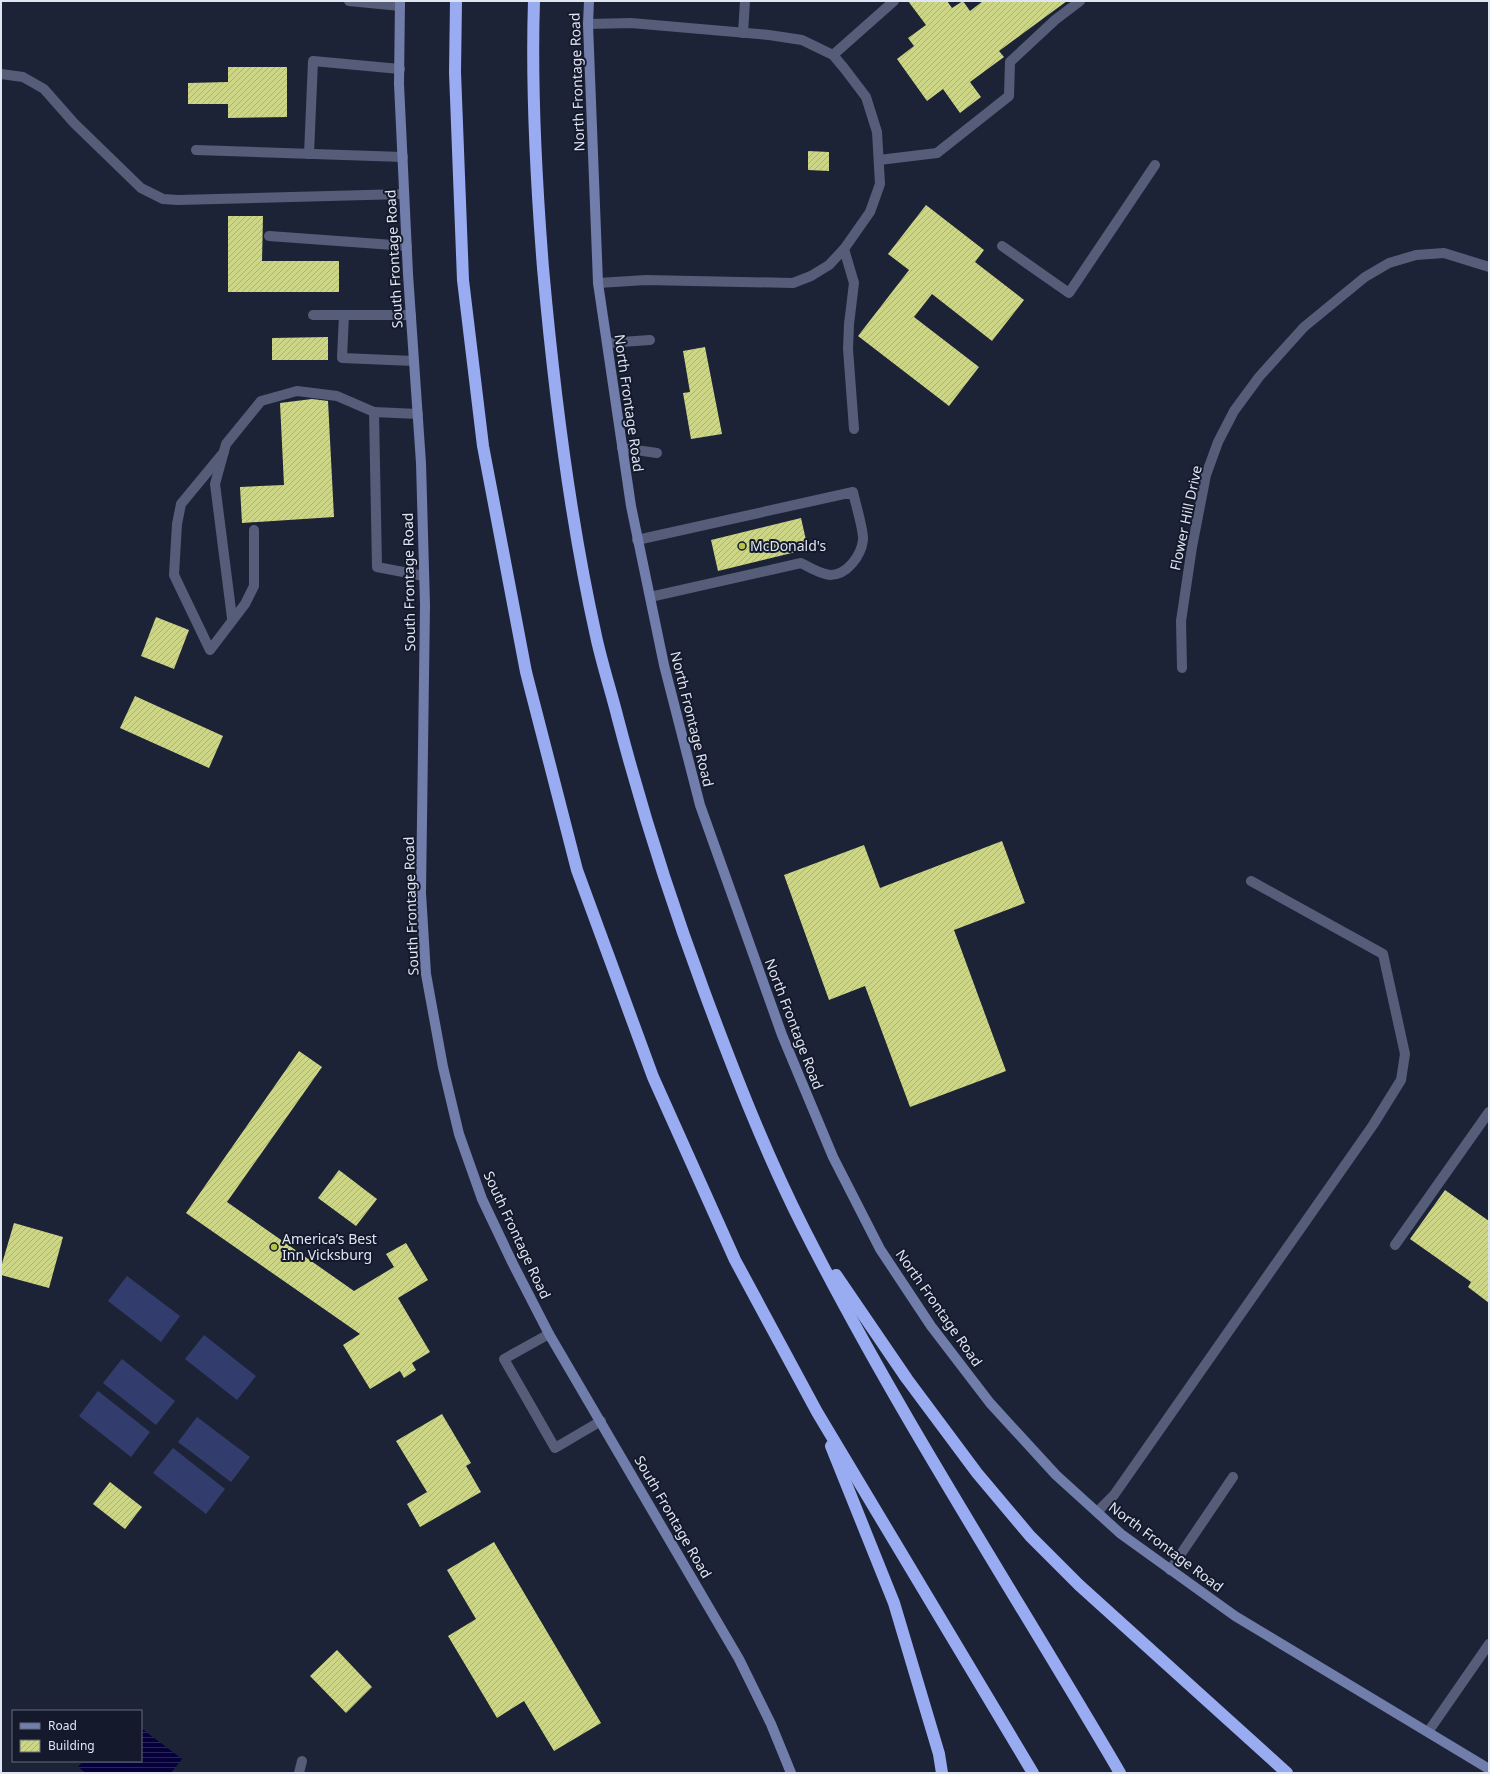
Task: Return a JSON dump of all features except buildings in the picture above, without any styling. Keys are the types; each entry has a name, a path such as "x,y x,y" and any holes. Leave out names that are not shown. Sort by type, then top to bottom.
{"highway":[{"path":"456,1 455,72 463,280 483,446 526,672 577,870 653,1077 735,1260 817,1412 1032,1773"},
{"path":"534,1 532,52 536,180 550,346 570,496 596,638 638,793 678,920 742,1094 802,1225 863,1341 946,1485 1120,1773"},
{"path":"802,1225 907,1379 977,1473 1030,1536 1079,1584 1286,1773"},
{"path":"817,1412 894,1603 939,1754 942,1773"}],"street":[{"path":"349,1 400,4"},
{"name":"North Frontage Road","path":"589,1 588,24 598,284 637,540 664,665 700,805 782,1036 833,1158 880,1249 931,1326 990,1403 1056,1474 1097,1512 1121,1534 1235,1616 1428,1732 1488,1765"},
{"path":"743,33 745,1"},
{"path":"833,55 894,1"},
{"path":"879,160 937,153 1009,96 1010,62 1055,20 1080,1"},
{"name":"South Frontage Road","path":"400,4 400,69 404,194 418,414 425,605 421,893 426,974 443,1067 464,1148 482,1199 512,1264 549,1334 739,1658 771,1724 791,1773"},
{"path":"588,24 631,23 802,40 833,55 866,97 877,132 880,184 870,212 844,249 829,265 811,276 793,283 646,280 598,284"},
{"path":"309,154 313,61 400,69"},
{"path":"1,74 23,77 44,89 74,124 141,188 163,199 178,200 404,194"},
{"path":"196,150 403,157"},
{"path":"1002,246 1069,293 1154,165"},
{"path":"269,236 407,246"},
{"path":"844,249 854,283 849,324 848,348 854,429"},
{"name":"Flower Hill Drive","path":"1182,668 1181,621 1192,547 1206,475 1218,442 1234,411 1259,377 1304,327 1365,277 1389,263 1416,255 1444,253 1489,267"},
{"path":"313,315 411,315"},
{"path":"344,315 342,358 414,362"},
{"path":"607,343 650,340"},
{"path":"232,618 215,484 226,444 261,401 297,391 337,396 374,412 418,414"},
{"path":"374,412 377,567 424,576"},
{"path":"622,448 657,453"},
{"path":"224,452 181,504 177,524 174,575 210,650 232,618 245,604 254,586 254,530"},
{"path":"637,540 853,492 863,539 858,555 851,565 840,573 830,575 819,572 801,563 650,597"},
{"path":"1097,1512 1114,1495 1373,1125 1401,1080 1405,1054 1383,954 1251,882"},
{"path":"1395,1245 1489,1112"},
{"path":"549,1334 504,1359 556,1448 601,1421"},
{"path":"1170,1570 1233,1477"},
{"path":"1428,1732 1489,1644"},
{"path":"299,1773 302,1761"}],"shaded area":[{"path":"127,1276 180,1316 161,1342 108,1301"},
{"path":"204,1335 256,1376 237,1400 185,1359"},
{"path":"122,1359 175,1401 156,1425 103,1383"},
{"path":"98,1391 150,1432 131,1457 79,1416"},
{"path":"197,1417 250,1457 231,1482 178,1442"},
{"path":"173,1448 225,1489 206,1514 153,1473"},
{"path":"142,1729 182,1759 171,1773 86,1773 78,1767 82,1762 142,1762"}],"place":[{"name":"McDonald's","path":"742,546"},
{"name":"America’s Best Inn Vicksburg","path":"274,1247"}]}
